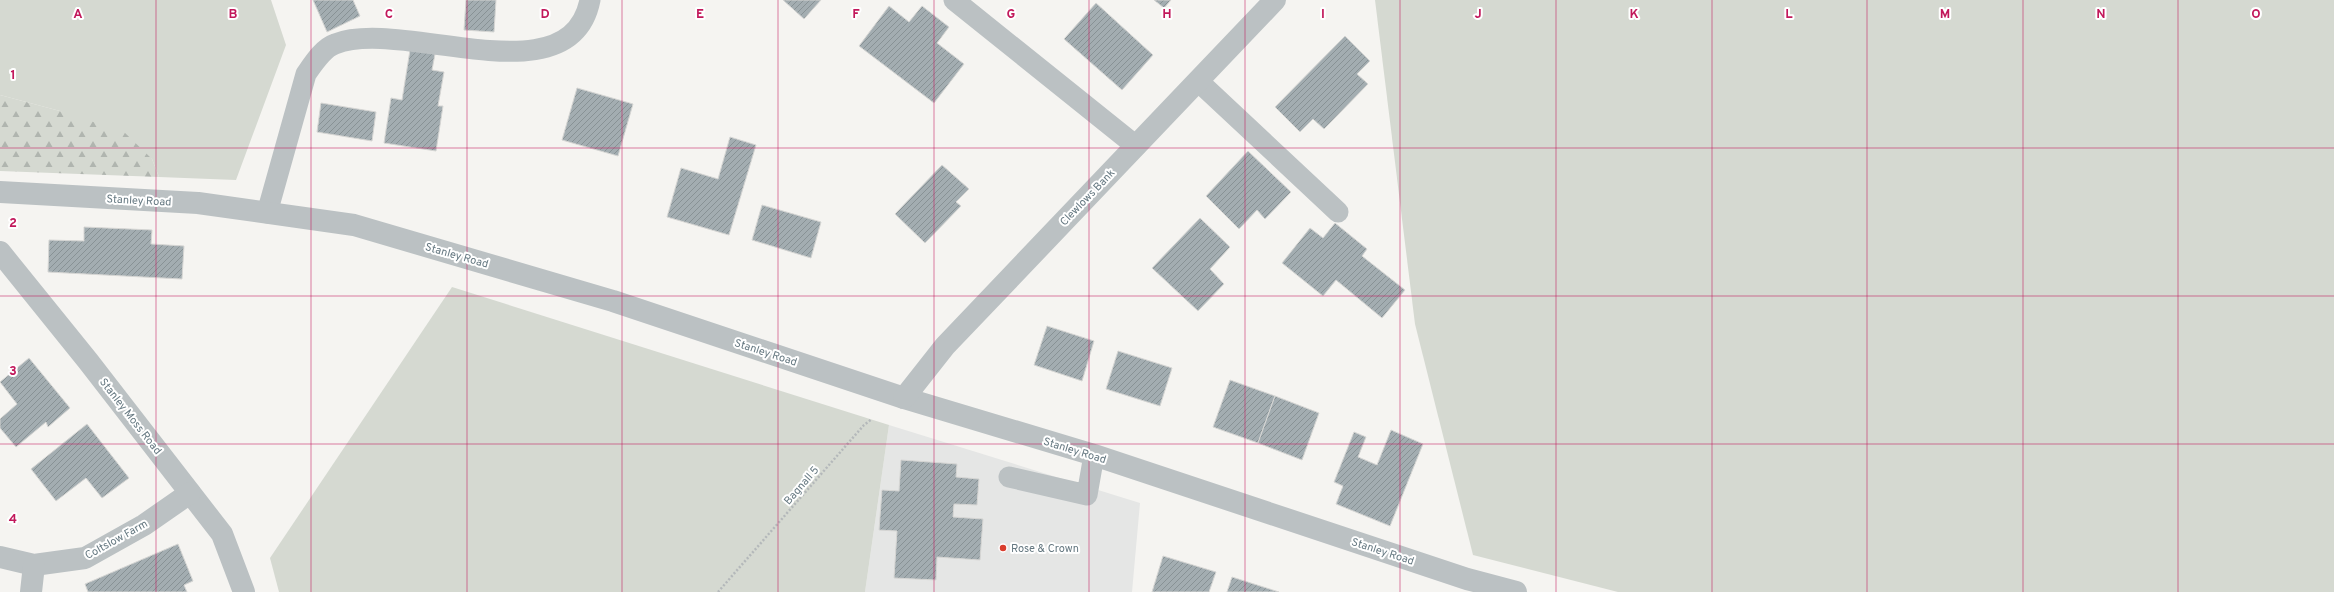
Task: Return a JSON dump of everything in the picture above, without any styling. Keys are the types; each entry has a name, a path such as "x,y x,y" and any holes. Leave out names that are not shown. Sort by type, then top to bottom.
{"street":[{"name":"Clewlows Bank","path":"904,398 945,346 1275,0"},
{"name":"Stanley Road","path":"0,192 198,203 362,227 613,301 904,398 1094,455 1466,579 1516,592"},
{"name":"Stanley Moss Road","path":"0,252 88,361 222,534 244,592"},
{"name":"Coltslow Farm","path":"0,557 34,565 85,558 144,524 190,493"},
{"path":"31,592 34,565"}],"lane":[{"path":"267,213 306,74 315,61 334,44 357,39 400,39 519,52 550,48 568,38 588,13 590,0"},
{"path":"954,0 1136,146"},
{"path":"1198,81 1338,212"},
{"path":"1009,476 1087,495 1094,455"}],"path":[{"name":"Bagnall 5","path":"718,592 864,425 904,398"}],"shaded area":[{"name":"Rose & Crown","path":"889,425 1140,503 1132,592 865,592"}],"green space":[{"path":"0,0 271,0 286,45 236,180 159,177 152,159 60,111 0,95"},
{"path":"1375,0 2334,0 2334,592 1618,592 1473,555 1415,324"},
{"path":"0,95 60,111 124,132 152,159 159,177 0,171"},
{"path":"452,287 889,425 865,592 279,592 270,558"}],"building":[{"path":"313,0 353,0 360,16 327,32"},
{"path":"466,0 496,0 494,32 464,30"},
{"path":"783,0 821,0 804,19"},
{"path":"1154,0 1171,0 1164,8"},
{"path":"1096,3 1153,55 1122,90 1064,39"},
{"path":"889,6 909,22 922,6 949,27 937,43 964,64 934,103 859,46"},
{"path":"1345,36 1370,61 1357,74 1368,84 1324,129 1313,119 1300,132 1275,107"},
{"path":"410,50 435,54 432,70 444,72 438,106 443,106 436,151 384,143 391,98 402,100"},
{"path":"577,88 633,104 618,156 562,140"},
{"path":"321,103 376,112 372,141 317,132"},
{"path":"730,137 756,145 729,235 667,217 681,168 718,179"},
{"path":"1248,151 1291,192 1265,219 1257,210 1239,229 1206,196"},
{"path":"942,165 969,189 956,202 961,206 925,243 895,214"},
{"path":"762,205 821,222 811,258 752,240"},
{"path":"1200,218 1230,247 1210,269 1224,284 1198,311 1152,268"},
{"path":"1335,223 1367,249 1362,256 1405,290 1382,318 1336,280 1323,296 1282,263 1310,228 1323,238"},
{"path":"84,227 152,230 151,244 184,246 182,279 48,272 49,240 84,241"},
{"path":"1047,326 1094,341 1082,381 1034,365"},
{"path":"1118,351 1172,368 1160,406 1106,389"},
{"path":"29,358 70,408 48,427 46,422 16,447 0,428 0,419 17,404 0,382"},
{"path":"1230,380 1275,396 1258,443 1213,427"},
{"path":"1275,396 1319,413 1302,460 1258,443"},
{"path":"87,424 129,478 102,498 86,478 56,501 31,469"},
{"path":"1391,430 1423,444 1390,526 1336,504 1343,486 1334,482 1354,432 1366,437 1358,457 1377,465"},
{"path":"901,460 957,464 956,477 979,479 977,505 954,504 953,517 983,519 980,560 937,557 936,580 894,578 897,531 879,530 882,490 899,491"},
{"path":"178,544 193,581 184,585 187,592 88,592 85,584"},
{"path":"1163,556 1216,572 1209,592 1152,592"},
{"path":"1232,577 1279,592 1227,592"}],"place":[{"name":"Rose & Crown","path":"1003,548"}]}
